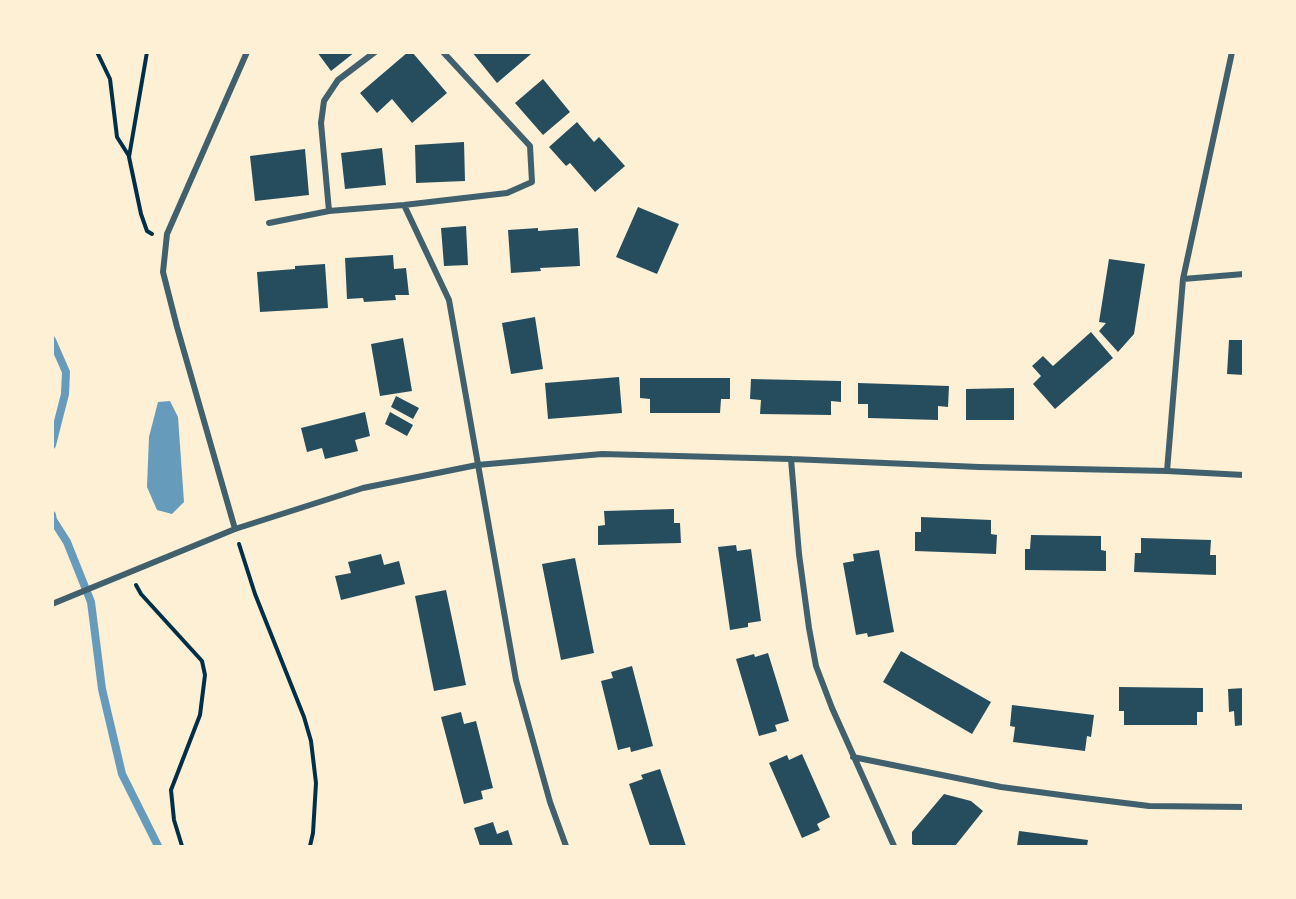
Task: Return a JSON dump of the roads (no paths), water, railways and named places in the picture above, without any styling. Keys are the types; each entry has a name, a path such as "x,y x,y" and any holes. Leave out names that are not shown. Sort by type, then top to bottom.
{"street":[{"path":"235,529 163,272 167,234 247,52"},
{"path":"329,211 321,123 324,101 338,80 375,52"},
{"path":"268,223 329,211 507,194 532,183 530,146 443,52"},
{"path":"1167,471 1183,279 1232,52"},
{"path":"404,205 448,300 516,680 550,802 566,846"},
{"path":"1183,279 1244,274"},
{"path":"52,604 235,529 363,488 477,465 602,454 1244,475"},
{"path":"791,459 799,554 816,666 894,846"},
{"path":"854,758 1001,787 1066,796 1149,806 1244,807"}],"water":[{"path":"170,401 178,417 184,502 172,514 157,510 147,487 149,437 158,402"}],"waterway":[{"path":"52,340 66,372 65,394 52,445"},
{"path":"52,515 67,542 91,602 102,689 122,774 158,846"}]}
